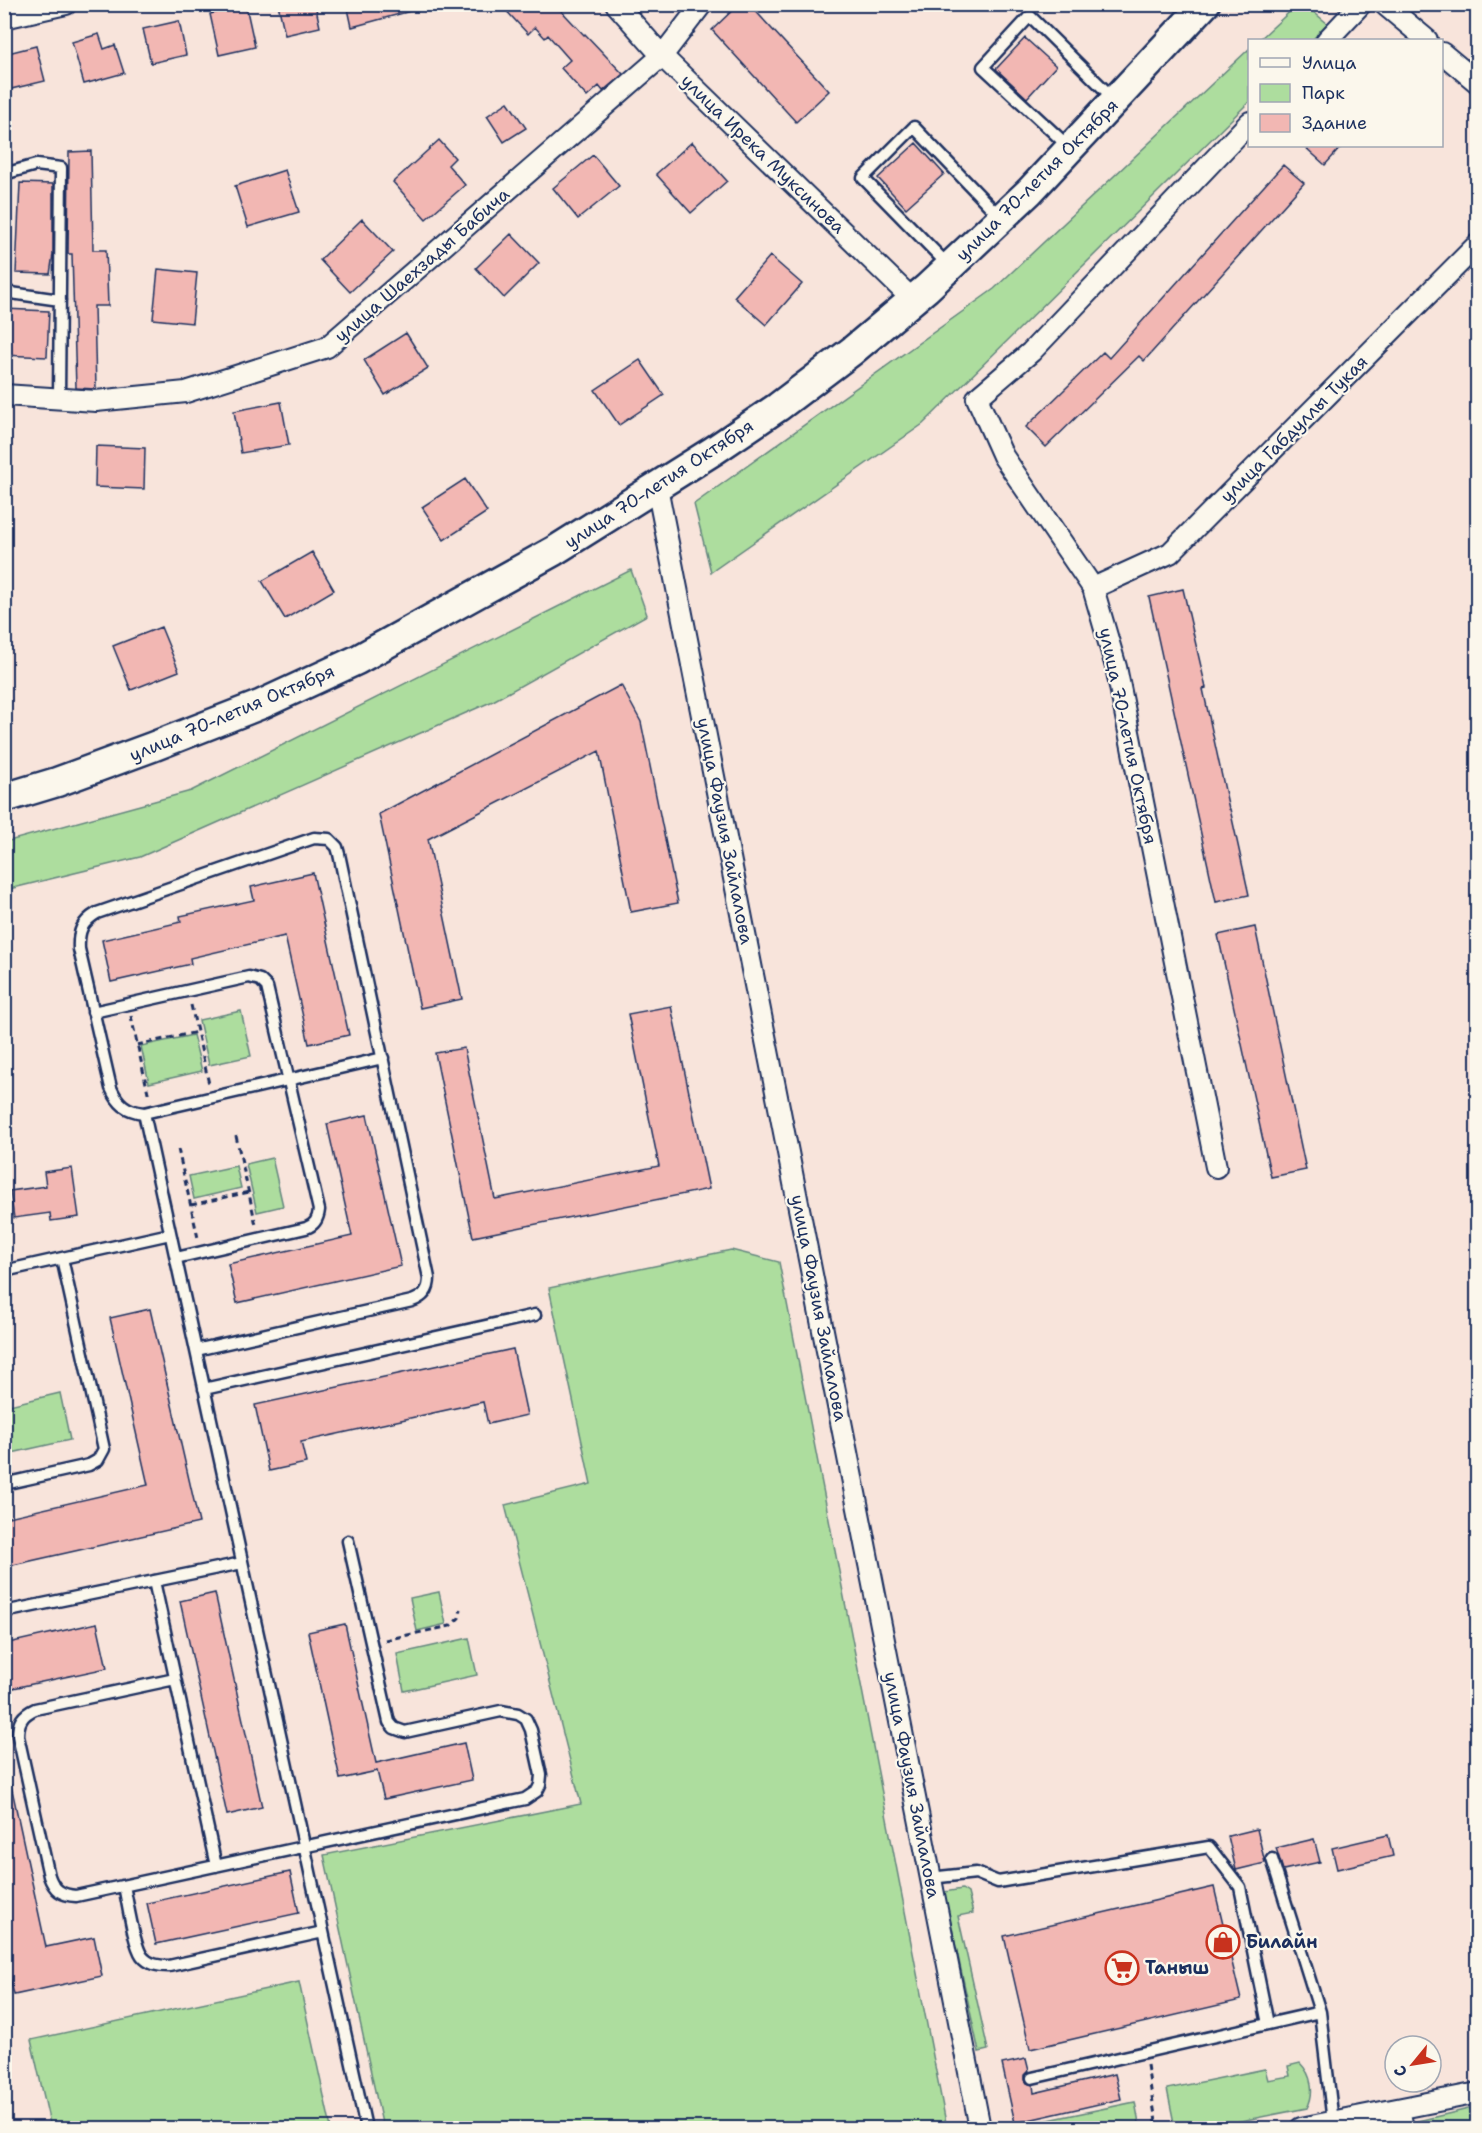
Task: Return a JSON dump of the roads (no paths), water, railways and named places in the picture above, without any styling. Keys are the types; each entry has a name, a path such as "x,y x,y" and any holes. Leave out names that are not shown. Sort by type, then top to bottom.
{"main road":[{"name":"улица 70-летия Октября","path":"4,798 57,782 262,704 357,660 555,551 657,487 778,407 852,351 913,300 1071,149 1205,4"}],"street":[{"path":"4,18 66,4"},
{"name":"улица Ирека Муксинова","path":"616,4 662,56 913,300"},
{"name":"улица Шаехзады Бабича","path":"4,395 96,401 186,392 327,347 662,56 702,4"},
{"path":"1328,39 1361,4"},
{"path":"1384,4 1426,39"},
{"path":"1443,54 1478,83"},
{"name":"улица 70-летия Октября","path":"1216,1167 1116,667 1093,588 1003,456 977,398 1031,352 1248,124"},
{"name":"улица Габдуллы Тукая","path":"1093,588 1170,553 1478,244"},
{"name":"улица Фаузия Зайлалова","path":"657,487 980,2128"},
{"path":"1301,2128 1478,2093"},
{"path":"1399,2109 1403,2128"}],"lane":[{"path":"1071,149 983,67 1030,16 1116,101"},
{"path":"950,267 863,178 914,127 1001,218"},
{"path":"4,174 36,165 61,168 60,399"},
{"path":"4,292 60,300"},
{"path":"195,1350 412,1301 418,1299 427,1290 429,1278 383,1058 339,854 333,843 322,837 97,913 82,925 79,949 111,1088 116,1100 134,1112 148,1112 383,1058"},
{"path":"93,1012 249,977 264,982 269,993 319,1216 309,1227 176,1258"},
{"path":"148,1112 170,1234 366,2128"},
{"path":"4,1271 170,1234"},
{"path":"4,1484 89,1465 99,1460 104,1449 62,1258"},
{"path":"204,1389 535,1315"},
{"path":"175,1679 35,1709 22,1718 18,1725 18,1736 52,1885 58,1892 76,1896 525,1799 533,1795 540,1785 541,1775 531,1730 526,1719 518,1714 501,1711 405,1732 394,1728 389,1722 348,1541"},
{"path":"4,1612 242,1563"},
{"path":"154,1581 216,1866"},
{"path":"930,1878 976,1873 998,1882 1209,1847 1240,1887 1268,2024"},
{"path":"1272,1859 1320,2012 1333,2122"},
{"path":"124,1886 137,1944 143,1957 159,1966 169,1966 323,1932"},
{"path":"1032,2078 1320,2012"}],"place":[{"name":"Билайн","path":"1223,1942"},
{"name":"Таныш","path":"1122,1968"}]}
